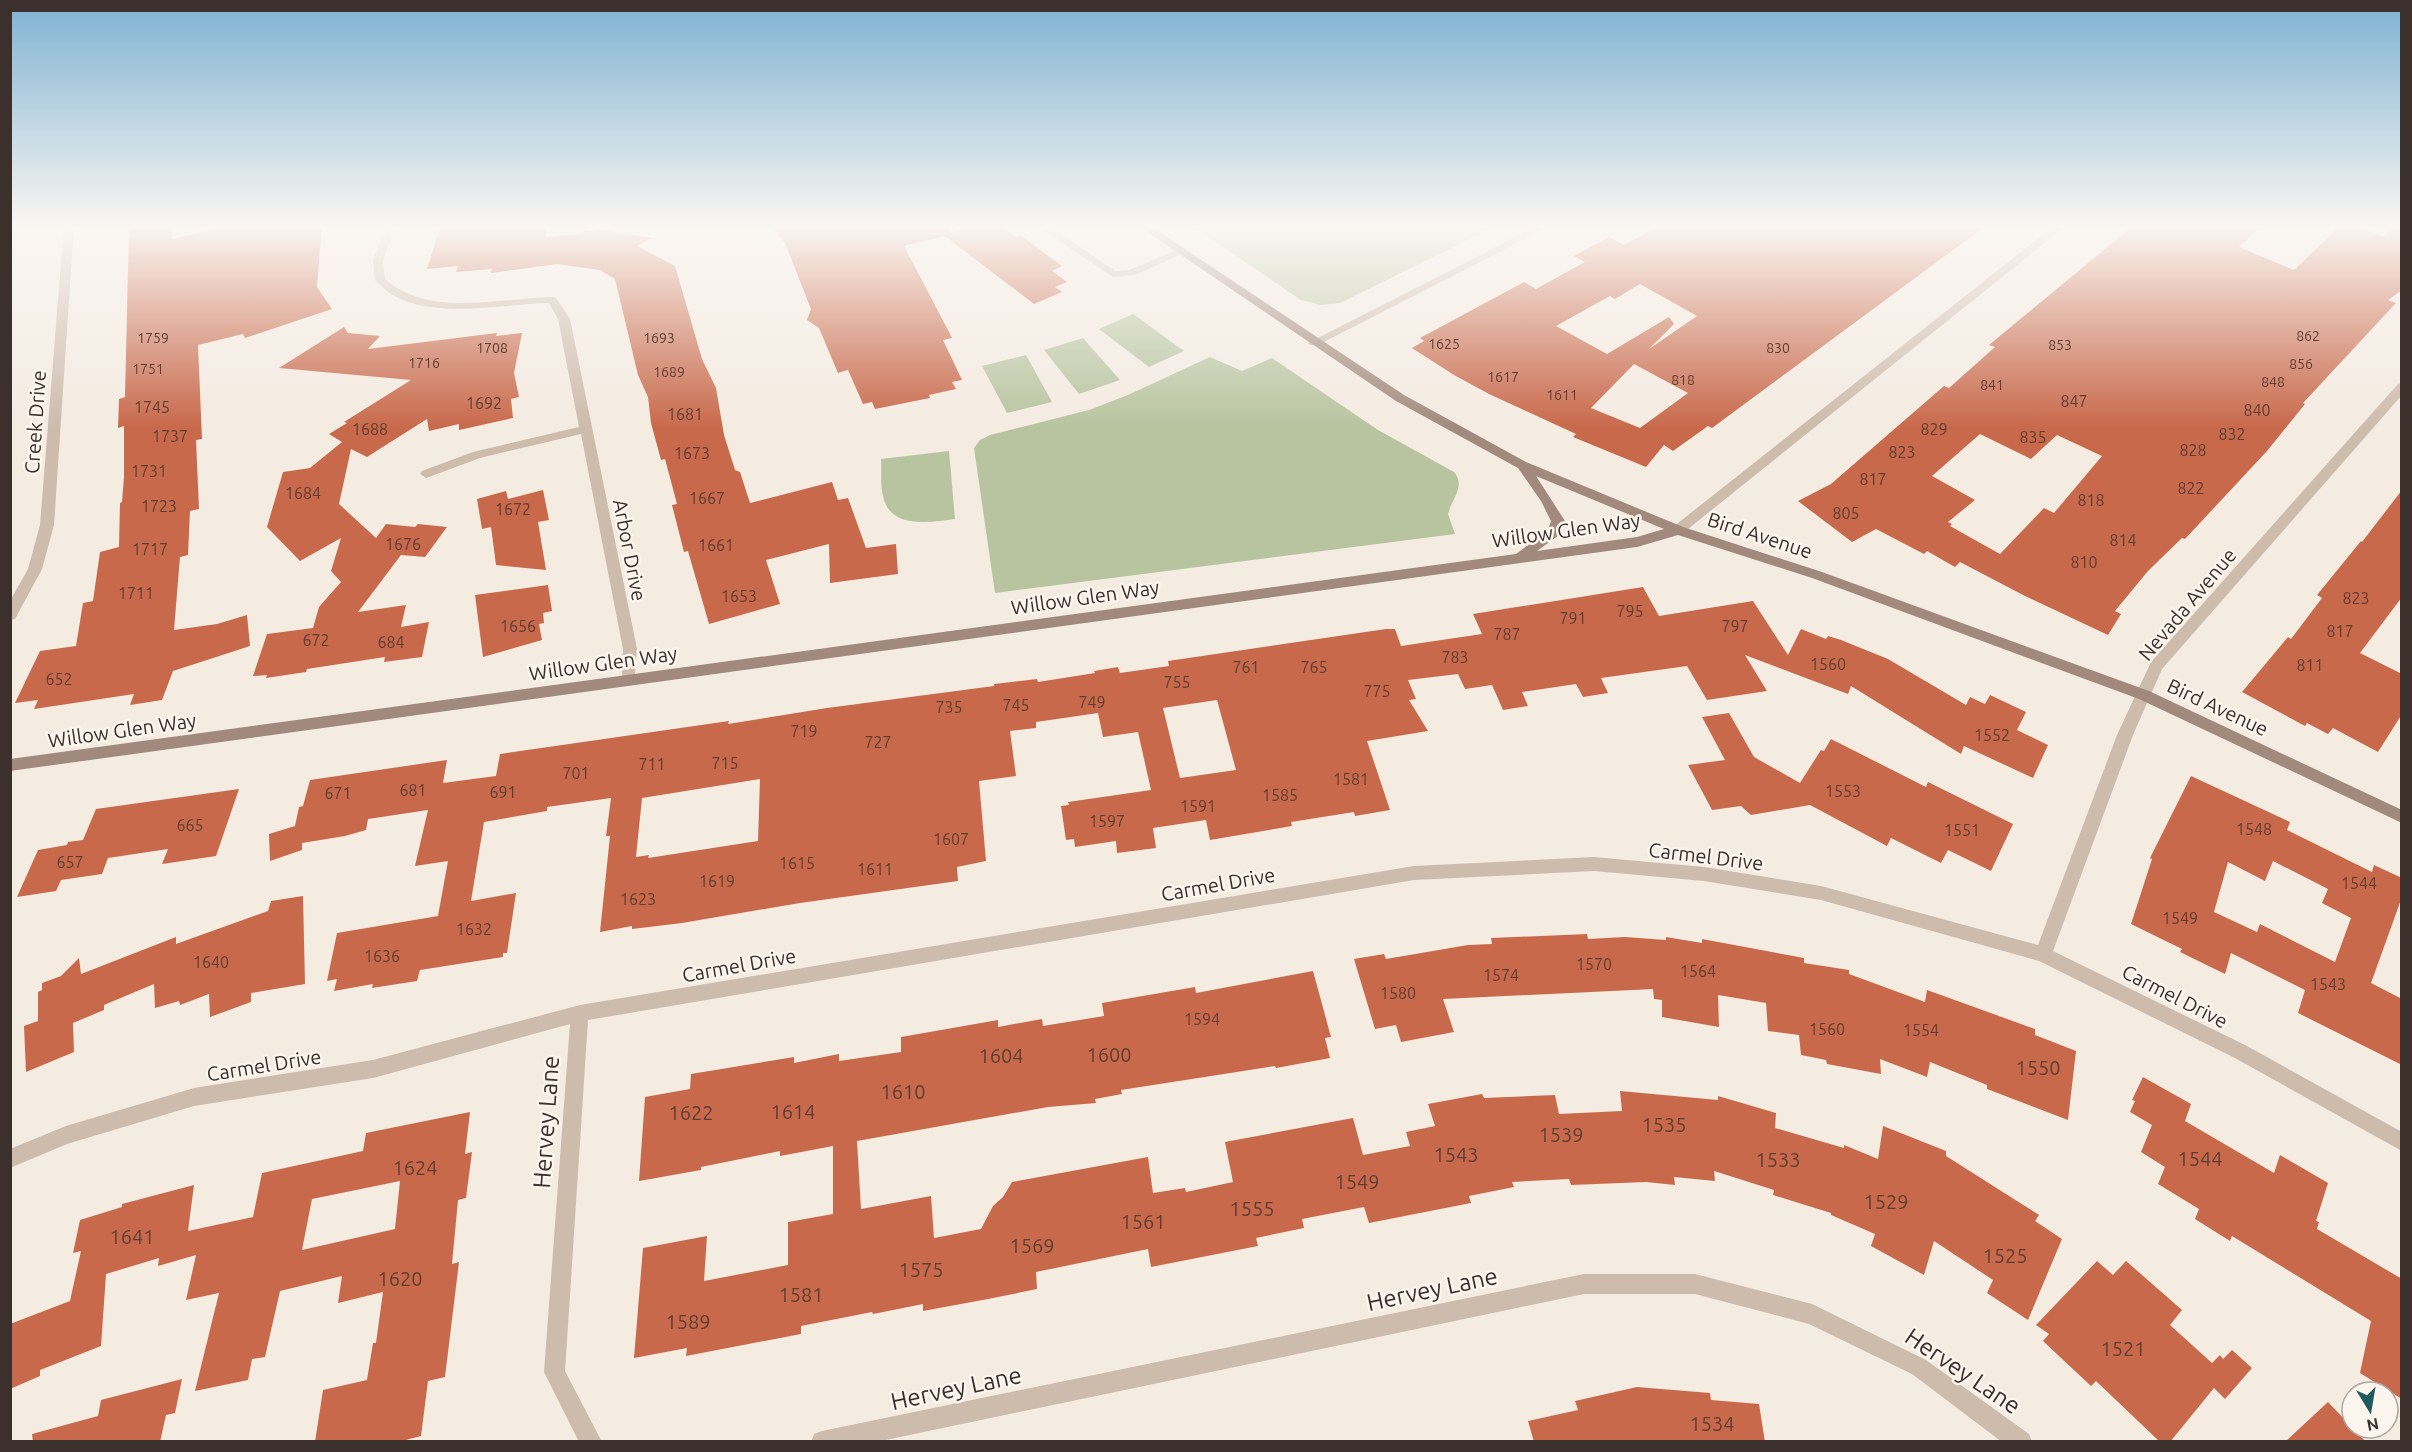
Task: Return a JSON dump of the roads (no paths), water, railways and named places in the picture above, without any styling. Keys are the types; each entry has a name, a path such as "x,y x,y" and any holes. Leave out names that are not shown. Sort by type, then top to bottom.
{"street":[{"name":"Creek Drive","path":"10,615 35,569 47,525 64,293"},
{"name":"Arbor Drive","path":"394,293 426,304 464,305 552,300 564,318 630,649 629,679"},
{"name":"Bird Avenue","path":"1241,293 1400,398 1522,465 1678,530 1817,575 2144,695 2402,816"},
{"path":"1314,343 1413,293"},
{"name":"Willow Glen Way","path":"10,765 1637,542 1678,530 1977,293"},
{"name":"Nevada Avenue","path":"2043,954 2124,736 2156,666 2402,387"},
{"path":"426,474 477,455 586,429"},
{"path":"1519,558 1554,532 1558,520 1522,465"},
{"name":"Carmel Drive","path":"10,1159 66,1135 194,1097 373,1069 580,1013 1414,873 1594,864 1704,874 1821,893 2043,954 2239,1052 2402,1142"},
{"name":"Hervey Lane","path":"580,1013 554,1372 591,1442"},
{"name":"Hervey Lane","path":"822,1442 1584,1284 1695,1284 1812,1314 1919,1367 2021,1442"}]}
